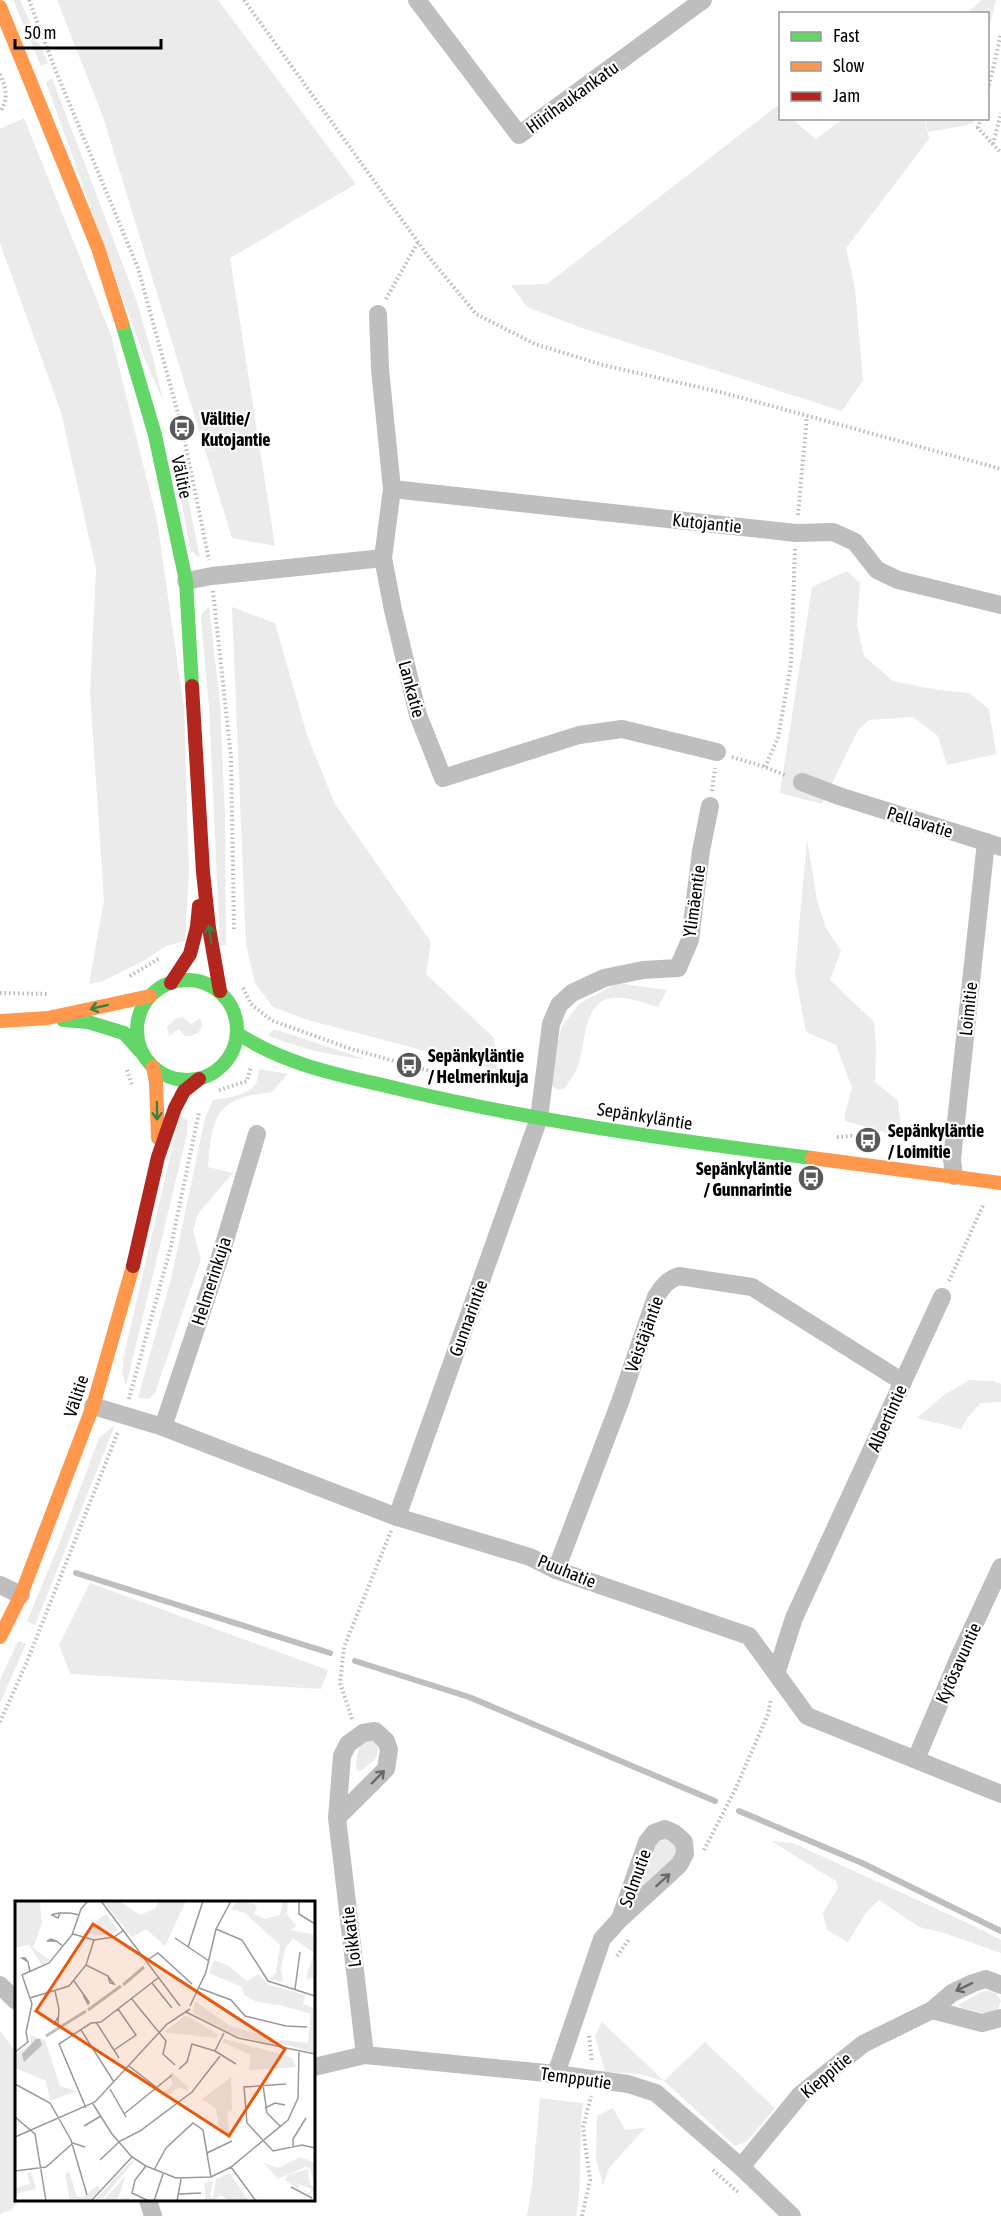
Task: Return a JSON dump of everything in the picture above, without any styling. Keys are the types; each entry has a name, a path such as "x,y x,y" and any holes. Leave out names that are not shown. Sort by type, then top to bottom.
{"main road":[{"name":"Välitie","path":"0,7 98,248 155,435 186,581 203,873 209,928 220,992"},
{"name":"Välitie","path":"171,983 190,954 197,927 203,873"},
{"path":"0,1021 48,1018 150,996 171,983 193,980 208,984 220,992 234,1012 237,1033 229,1057 218,1070 199,1079 184,1080 166,1076 153,1067 124,1033 88,1022 48,1018"},
{"path":"141,1052 137,1037 137,1022 141,1009 150,996"},
{"name":"Sepänkyläntie","path":"237,1033 257,1048 288,1062 415,1094 539,1118 757,1151 995,1182"},
{"name":"Sepänkyläntie","path":"218,1070 259,1063 288,1062"},
{"name":"Välitie","path":"153,1067 156,1082 158,1157"},
{"name":"Välitie","path":"0,1637 21,1594 93,1407 141,1236 158,1157 177,1102 184,1091 199,1079"}],"street":[{"name":"Hiirihaukankatu","path":"417,0 519,135 703,0"},
{"name":"Lankatie","path":"378,314 380,369 392,489 383,558 418,715 443,778 579,735 622,729 717,752"},
{"name":"Kutojantie","path":"392,489 796,533 833,532 855,542 877,570 898,580 1001,605"},
{"path":"186,581 212,576 383,558"},
{"name":"Pellavatie","path":"802,782 839,796 993,844"},
{"name":"Ylimäentie","path":"539,1118 552,1024 559,1005 572,993 604,978 643,970 678,968 690,940 701,851 710,806"},
{"name":"Loimitie","path":"954,1176 952,1159 993,844"},
{"name":"Gunnarintie","path":"397,1518 539,1118"},
{"name":"Helmerinkuja","path":"163,1427 223,1246 257,1134"},
{"name":"Veistäjäntie","path":"556,1570 620,1402 656,1297 670,1279 679,1276 752,1287 903,1382"},
{"name":"Albertintie","path":"777,1671 794,1618 942,1297"},
{"name":"Puuhatie","path":"93,1407 163,1427 397,1518 530,1557 556,1570 749,1636 777,1671 807,1716 1001,1794"},
{"name":"Kytösavuntie","path":"916,1759 960,1655 1001,1567"},
{"path":"0,1585 21,1594"},
{"path":"336,1818 386,1769 389,1750 386,1741 375,1731 357,1737"},
{"name":"Loikkatie","path":"357,1737 348,1744 342,1756 336,1818 364,2055"},
{"name":"Solmutie","path":"556,2074 602,1939 620,1919 679,1865 685,1854 684,1842 674,1833 665,1829 654,1833 647,1842 620,1919"},
{"name":"Kieppitie","path":"741,2167 800,2095 863,2044 932,2010 952,1993 973,1983 986,1979 1001,1984"},
{"path":"0,1985 15,2000"},
{"path":"932,2010 982,2024 1001,2018"},
{"name":"Tempputie","path":"315,2067 364,2055 556,2074 595,2091 628,2084 656,2093 741,2167 792,2216"},
{"path":"149,2201 153,2216"}],"path":[{"path":"29,0 55,69"},
{"path":"244,0 418,242 476,314 535,344 603,365 728,394 1001,469"},
{"path":"989,82 1001,34"},
{"path":"0,74 7,90 5,104 0,112"},
{"path":"993,144 999,128 1001,113"},
{"path":"980,120 978,128 1001,153"},
{"path":"378,314 418,242"},
{"path":"765,766 778,738 791,664 796,533 807,416"},
{"path":"710,806 717,752 765,766 802,782"},
{"path":"126,978 146,968 168,952 190,954"},
{"path":"238,979 251,1004 271,1020 351,1049 456,1078"},
{"path":"0,993 52,994"},
{"path":"257,1048 271,1020"},
{"path":"211,1092 247,1081 259,1063"},
{"path":"0,1722 26,1664 124,1416 171,1246 200,1106"},
{"path":"830,1137 851,1136 890,1145"},
{"path":"942,1297 995,1182"},
{"path":"357,1737 340,1683 344,1647 397,1518"},
{"path":"701,1855 735,1790 768,1714 777,1671"},
{"path":"613,1961 631,1936"},
{"path":"582,2216 590,2180 583,2128 595,2091 589,2031"},
{"path":"580,2095 595,2091"},
{"path":"711,2168 740,2194"}],"shaded area":[{"path":"13,0 20,0 48,63 41,66"},
{"path":"57,0 218,0 356,184 230,258 275,546 232,538 103,117"},
{"path":"982,0 996,0 989,28 989,12 968,12"},
{"path":"52,78 136,299 163,401 144,357 46,82"},
{"path":"777,106 779,120 793,120 816,139 842,120 924,120 929,139 846,248 855,288 863,380 842,411 579,327 527,307 511,285 547,284"},
{"path":"24,118 111,335 157,520 184,708 189,871 185,941 166,946 143,961 103,981 89,984 104,900 90,693 96,569 61,412 0,243 0,129"},
{"path":"925,120 974,120 972,124 928,132"},
{"path":"177,459 180,460 200,558 190,550 180,493"},
{"path":"847,571 860,583 857,625 864,656 893,681 938,690 969,693 989,709 996,754 947,765 938,736 913,717 869,720 858,730 822,804 780,793 812,587"},
{"path":"209,607 220,703 225,816 226,945 220,945 209,706 201,621 202,613"},
{"path":"232,607 275,623 308,738 335,804 431,942 426,974 494,1038 497,1070 308,1020 273,1007 255,983 246,945"},
{"path":"807,839 817,900 825,926 841,951 830,980 874,1022 875,1082 898,1101 902,1137 845,1121 852,1088 836,1045 806,1032 795,973"},
{"path":"617,983 667,990 658,1007 635,1000 612,998 602,1001 595,1007 587,1026 577,1068 565,1088 557,1090 548,1082 562,1026 579,1004"},
{"path":"183,1017 191,1024 200,1018 202,1026 198,1033 185,1036 179,1029 169,1036 167,1027 175,1019"},
{"path":"274,1029 365,1059 316,1051 268,1036"},
{"path":"259,1069 288,1074 272,1092 239,1099 228,1105 215,1122 208,1167 233,1173 198,1214 193,1231 201,1259 155,1393 149,1399 138,1398 172,1275 205,1118 213,1100 237,1096 253,1087 257,1081"},
{"path":"180,1114 187,1121 187,1134 126,1386 122,1373 124,1355"},
{"path":"970,1380 994,1381 1001,1384 1001,1402 981,1403 961,1429 917,1418 944,1395"},
{"path":"115,1425 35,1625 27,1621 99,1438"},
{"path":"90,1583 328,1670 321,1689 70,1674 59,1645"},
{"path":"18,1641 26,1644 0,1703 0,1680"},
{"path":"369,1740 377,1744 376,1757 360,1771 356,1769 358,1752"},
{"path":"658,1837 669,1838 681,1852 630,1905"},
{"path":"771,1841 793,1843 976,1927 1001,1940 1001,1953 941,1932 919,1927 879,1900 867,1911 848,1942 827,1930 823,1913 838,1888 836,1881"},
{"path":"981,1992 996,1993 1001,2001 998,2009 988,2014 958,2005"},
{"path":"602,2022 664,2081 639,2074 605,2072 595,2036"},
{"path":"0,2031 15,2051 15,2201 19,2201 11,2210 0,2214"},
{"path":"705,2042 775,2108 746,2142 735,2146 664,2081"},
{"path":"540,2098 583,2103 576,2216 527,2216"},
{"path":"613,2108 625,2130 645,2128 609,2168 603,2186 596,2158 597,2116"}],"waterway":[{"path":"76,1573 330,1653"},
{"path":"355,1661 469,1697 715,1801"},
{"path":"739,1811 862,1863 1001,1931"}],"traffic: fast":[{"path":"122,323 155,435 186,581 192,686"},
{"path":"187,980 215,988 229,1002 237,1030 229,1058 215,1072 187,1080 159,1072 145,1058 137,1030 145,1002 159,988 187,980"},
{"path":"63,1020 88,1022 124,1033 141,1052"},
{"path":"237,1033 274,1053 313,1068 447,1100 602,1129 812,1158"}],"traffic: slow":[{"path":"0,7 98,248 122,323"},
{"path":"0,1021 48,1018 150,996"},
{"path":"153,1067 156,1082 158,1138"},
{"path":"812,1158 1001,1183"},
{"path":"0,1637 21,1595 93,1406 133,1266"}],"traffic: jam":[{"path":"192,686 203,872 209,928 220,991"},
{"path":"171,983 190,954 197,927 199,906"},
{"path":"133,1266 158,1157 175,1108 184,1091 199,1079"}],"place":[{"name":"Välitie/ Kutojantie","path":"182,428"},
{"name":"Sepänkyläntie / Helmerinkuja","path":"409,1065"},
{"name":"Sepänkyläntie / Loimitie","path":"868,1140"},
{"name":"Sepänkyläntie / Gunnarintie","path":"811,1178"}]}
